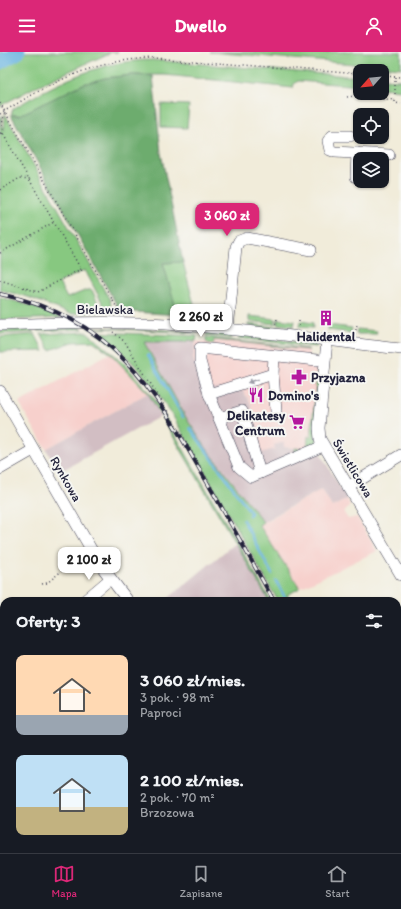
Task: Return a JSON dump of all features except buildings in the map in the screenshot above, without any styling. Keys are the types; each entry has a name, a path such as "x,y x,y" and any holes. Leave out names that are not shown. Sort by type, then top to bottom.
{"street":[{"path":"350,136 332,136 328,141 329,147 335,152 353,153"},
{"path":"228,329 236,247 240,240 246,238 311,250"},
{"name":"Bielawska","path":"0,326 125,322 228,329 401,349"},
{"name":"Świetlicowa","path":"327,340 319,428 323,446 401,575"},
{"path":"317,360 274,356 201,345 197,361 207,392 239,467 251,477 323,446"},
{"path":"274,356 273,374 276,411"},
{"path":"207,392 273,374"},
{"name":"Rynkowa","path":"0,391 33,450 110,579 125,597"},
{"path":"219,418 242,411 260,473"},
{"path":"0,469 33,450"},
{"path":"348,487 401,455"},
{"path":"89,597 110,579"}],"path":[{"path":"0,114 58,82 84,70 126,59 153,58 353,73"},
{"path":"389,77 401,77"},
{"path":"395,77 395,107"},
{"path":"347,97 355,96 395,100"},
{"path":"0,103 125,322"},
{"path":"395,103 401,104"},
{"path":"0,280 38,292 82,270 3,134 2,124 5,111"},
{"path":"0,190 20,178 30,179"},
{"path":"0,253 54,222"},
{"path":"276,326 277,319"},
{"path":"298,328 299,321"},
{"path":"355,334 357,325"},
{"path":"111,330 125,342 184,438 274,597"},
{"path":"42,584 47,583 69,565 77,549"},
{"path":"69,565 87,567"}],"shaded area":[{"path":"209,339 309,350 308,356 318,363 311,438 307,449 284,447 284,443 276,449 260,454 249,416 253,414 250,402 243,391 208,398 193,358 196,341 206,342"},
{"path":"188,340 196,341 193,358 195,364 198,365 204,387 243,391 250,402 253,414 249,416 260,453 275,449 274,445 284,442 284,447 307,449 316,446 347,499 332,507 322,489 263,522 207,449 188,421 144,342 186,342"},
{"path":"110,353 148,393 46,449 19,403"},
{"path":"148,393 161,416 59,472 46,449"},
{"path":"322,489 332,507 347,499 350,505 344,513 348,519 357,517 377,551 300,588 259,525"},
{"path":"235,543 267,597 170,597"}],"green space":[{"path":"0,52 112,52 37,86 0,106"},
{"path":"210,52 401,52 401,68 389,67 389,64 353,64"},
{"path":"152,60 353,76 353,85 298,81 294,84 293,88 165,75 132,75 105,78 83,84 20,115 11,115 13,109 52,87 84,73 134,61"},
{"path":"132,75 153,76 161,153 183,262 163,263 178,315 120,311 11,115 20,115 83,84 105,78"},
{"path":"389,79 401,80 401,90 389,89"},
{"path":"161,104 189,105 187,128 161,127"},
{"path":"5,114 110,300 111,305 107,312 85,270 59,283 67,298 87,290 92,290 102,312 71,314 28,297 0,290 0,117 2,115 1,124 4,132"},
{"path":"183,262 197,316 178,315 163,263"},
{"path":"0,297 32,306 62,318 0,320"},
{"path":"249,316 276,319 275,324 249,321"},
{"path":"278,319 295,321 294,326 277,324"},
{"path":"300,321 313,323 313,328 299,327"},
{"path":"248,324 294,329 293,331 248,326"},
{"path":"328,325 352,328 351,333 328,330"},
{"path":"80,327 83,329 38,331 37,329"},
{"path":"87,327 196,331 197,333 100,328 90,329"},
{"path":"31,329 34,332 0,334 0,330"},
{"path":"357,329 377,331 376,334 356,334"},
{"path":"87,332 124,363 154,398 269,597 267,597 148,393 110,353 93,341 73,342 50,350 41,334"},
{"path":"94,332 197,336 196,341 144,342 188,421 207,449 263,522 259,525 300,588 287,595 288,597 276,597 174,418 157,393 129,359"},
{"path":"207,332 232,334 231,338 206,335"},
{"path":"35,334 44,351 0,352 0,337"},
{"path":"239,335 318,345 316,347 238,338"},
{"path":"206,337 236,342 214,340 213,345 206,342"},
{"path":"237,342 308,349 309,350"},
{"path":"318,363 320,363 317,444 295,456 295,448 307,449 308,436 311,437"}],"waterway":[{"path":"0,62 18,52"},
{"path":"148,355 183,417"},
{"path":"190,428 251,513 249,515"},
{"path":"243,520 272,574"},
{"path":"276,581 285,597"}],"railway":[{"path":"0,294 39,305 72,320 100,338 124,360 146,385 166,413 213,492 272,597"}],"place":[{"name":"Halidental","path":"326,318"},
{"name":"Przyjazna","path":"299,377"},
{"name":"Domino's","path":"256,395"},
{"name":"Delikatesy Centrum","path":"297,422"}]}
